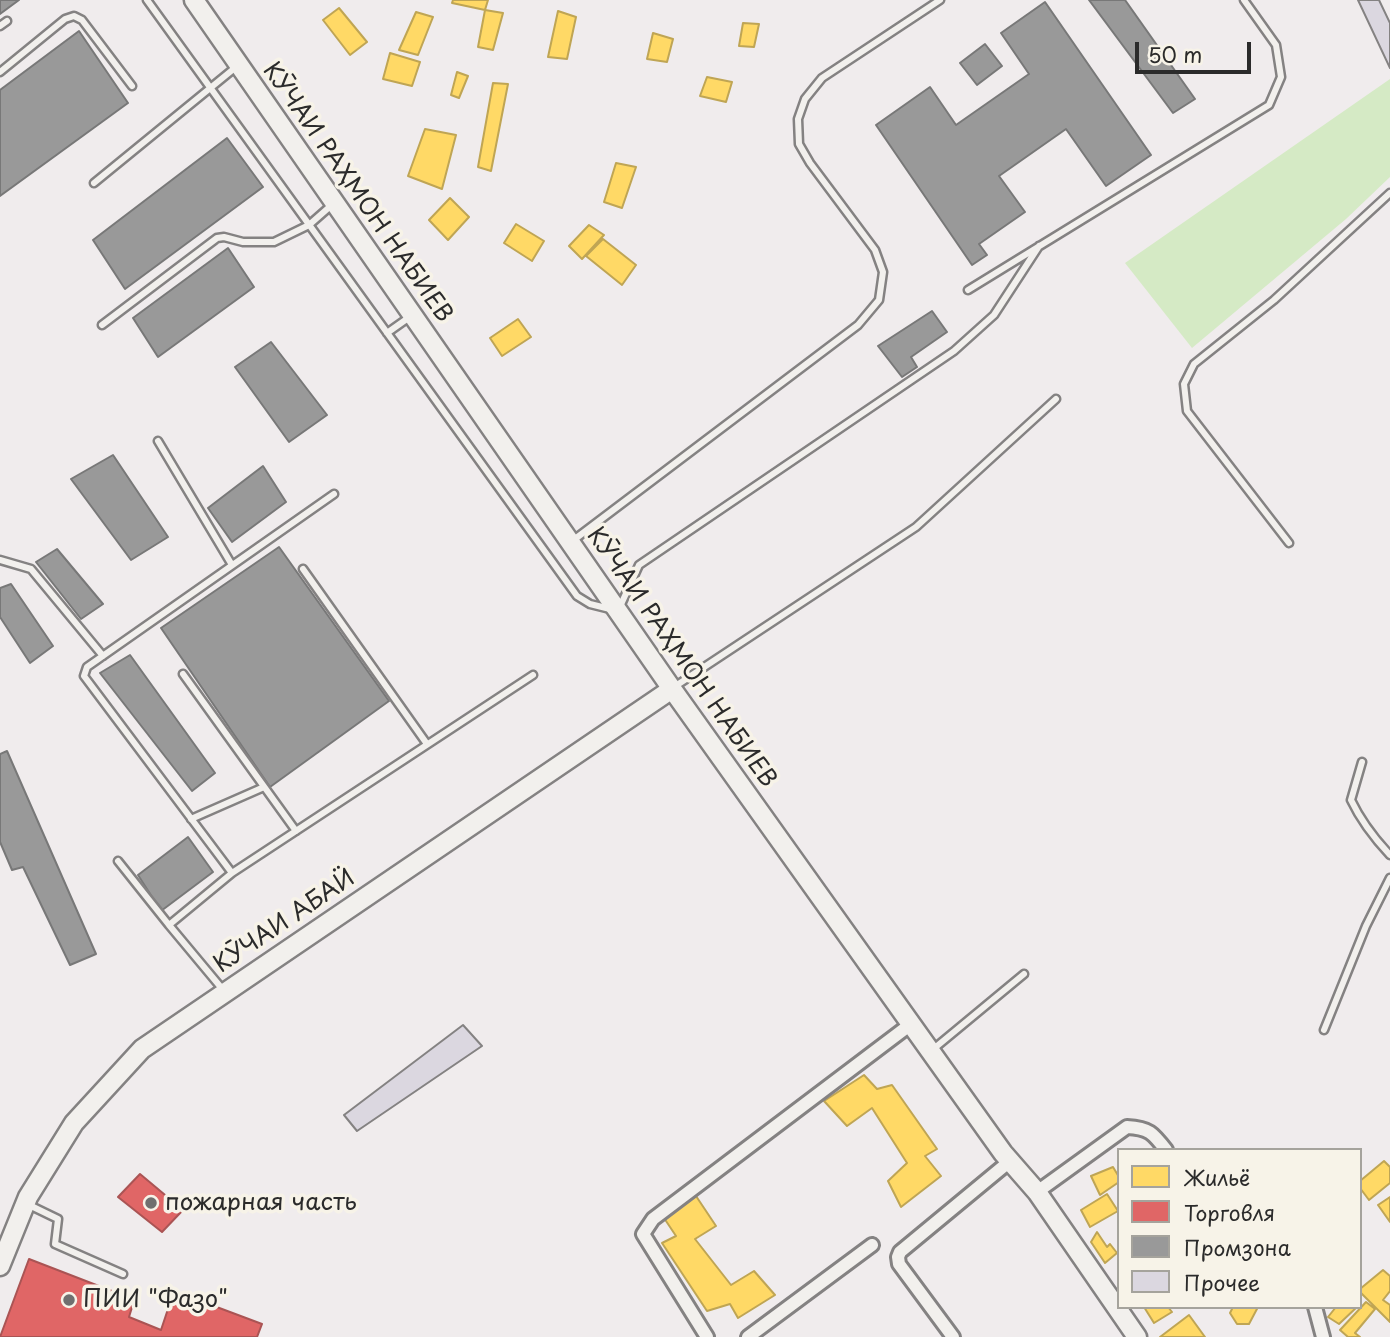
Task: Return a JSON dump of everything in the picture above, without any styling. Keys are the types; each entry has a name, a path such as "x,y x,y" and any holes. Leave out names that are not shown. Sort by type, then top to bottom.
{"main road":[{"name":"КӮЧАИ РАҲМОН НАБИЕВ","path":"194,0 672,689 930,1051 1010,1161 1037,1192 1117,1308"},
{"name":"КӮЧАИ АБАӢ","path":"0,1266 4,1242 74,1123 142,1049 672,689"},
{"name":"КӮЧАИ РАҲМОН НАБИЕВ","path":"1118,1309 1137,1337"}],"street":[{"path":"707,1337 643,1234 647,1227 653,1219 911,1024"},
{"path":"1037,1192 1126,1127 1152,1132 1164,1148"},
{"path":"953,1337 900,1264 898,1257 900,1252 1010,1161"},
{"path":"748,1337 872,1245"},
{"path":"1316,1309 1323,1337"}],"lane":[{"path":"147,0 577,596 590,604 618,611 639,565 954,351 994,315 1039,246"},
{"path":"570,543 858,326 879,300 883,272 875,250 810,163 799,144 798,119 805,99 822,78 940,0"},
{"path":"968,290 1269,106 1281,76 1276,45 1244,0"},
{"path":"0,72 65,19 74,16 82,20 132,86"},
{"path":"0,26 7,21"},
{"path":"94,183 239,65"},
{"path":"1289,543 1187,411 1184,384 1194,364 1274,300 1390,193"},
{"path":"102,325 217,238 243,242 274,242 309,225 334,203"},
{"path":"387,333 412,315"},
{"path":"672,689 916,527 1056,400"},
{"path":"158,441 232,565"},
{"path":"232,873 84,676 87,667 334,494"},
{"path":"0,560 31,569 103,656"},
{"path":"303,569 428,744"},
{"path":"183,674 296,831"},
{"path":"169,925 232,873 533,675"},
{"path":"1362,762 1351,800 1357,814 1390,855"},
{"path":"191,819 264,787"},
{"path":"118,861 225,992"},
{"path":"1324,1030 1366,926 1390,878"},
{"path":"930,1051 1024,974"},
{"path":"25,1203 58,1219 55,1244 123,1274"}],"green space":[{"path":"1390,79 1390,177 1346,219 1192,348 1125,263"}],"building: Жильё":[{"path":"453,0 488,0 485,10 452,3"},
{"path":"339,8 367,42 350,55 323,20"},
{"path":"485,10 503,13 493,50 478,47"},
{"path":"558,11 576,17 567,59 548,57"},
{"path":"416,12 433,17 418,55 399,50"},
{"path":"743,23 759,24 754,47 739,46"},
{"path":"653,33 673,39 667,62 647,59"},
{"path":"390,53 420,62 412,86 383,79"},
{"path":"457,72 468,76 459,98 451,95"},
{"path":"707,77 732,82 726,102 700,96"},
{"path":"493,83 508,84 491,171 478,167"},
{"path":"425,129 456,135 442,189 408,176"},
{"path":"616,163 636,167 622,208 604,202"},
{"path":"450,198 469,217 448,240 429,220"},
{"path":"516,224 544,241 532,261 504,243"},
{"path":"589,225 604,235 582,259 569,246"},
{"path":"603,239 636,265 622,285 586,256"},
{"path":"518,319 531,337 502,356 490,338"},
{"path":"864,1075 877,1089 892,1085 937,1149 925,1156 941,1176 901,1207 888,1181 907,1163 872,1108 847,1126 824,1101"},
{"path":"1384,1161 1390,1167 1390,1183 1369,1200 1362,1191 1362,1179"},
{"path":"1113,1167 1117,1174 1117,1183 1100,1195 1091,1176"},
{"path":"1107,1194 1117,1212 1090,1227 1081,1210"},
{"path":"696,1196 716,1226 695,1239 731,1285 754,1271 775,1295 738,1318 730,1304 707,1311 662,1243 676,1236 664,1218"},
{"path":"1390,1197 1390,1222 1378,1205"},
{"path":"1097,1232 1107,1247 1110,1244 1117,1253 1105,1263 1091,1242"},
{"path":"1383,1270 1390,1276 1390,1291 1383,1300 1390,1305 1390,1322 1362,1294 1362,1287"},
{"path":"1366,1302 1375,1309 1355,1333 1360,1337 1348,1337 1340,1330"},
{"path":"1145,1309 1170,1309 1172,1312 1154,1323"},
{"path":"1232,1309 1257,1309 1249,1324 1237,1324 1230,1313"},
{"path":"1334,1309 1355,1309 1339,1324 1328,1317"},
{"path":"1189,1315 1205,1337 1160,1337"}],"building: Торговля":[{"name":"пожарная часть","path":"140,1174 183,1210 162,1232 118,1197"},
{"name":"ПИИ \"Фазо\"","path":"29,1259 117,1293 116,1296 133,1304 129,1317 161,1330 174,1291 262,1324 257,1337 0,1337"}],"building: Промзона":[{"path":"0,0 19,0 0,14"},
{"path":"1089,0 1125,0 1195,99 1173,113"},
{"path":"1045,2 1151,155 1106,186 1066,129 999,176 1025,212 979,244 987,255 972,265 876,125 930,87 956,125 1029,74 1001,33"},
{"path":"79,31 128,103 0,196 0,90"},
{"path":"985,44 1002,66 977,85 960,63"},
{"path":"227,138 263,187 125,289 93,240"},
{"path":"228,248 254,287 158,357 133,318"},
{"path":"932,311 947,332 911,357 917,367 902,377 878,346"},
{"path":"271,342 327,415 289,442 235,367"},
{"path":"113,455 168,537 131,560 71,479"},
{"path":"263,466 286,502 232,542 208,508"},
{"path":"279,547 389,701 270,787 161,628"},
{"path":"57,549 103,604 81,619 36,562"},
{"path":"11,584 53,646 30,663 0,617 0,588"},
{"path":"130,655 215,773 192,791 100,673"},
{"path":"7,751 96,954 70,965 23,867 12,870 0,842 0,754"},
{"path":"188,837 213,872 161,911 138,875"}],"building: Прочее":[{"path":"1358,0 1379,0 1390,23 1390,68"},
{"path":"463,1025 482,1046 357,1131 344,1115"}],"place":[{"name":"пожарная часть","path":"151,1203"},
{"name":"ПИИ \"Фазо\"","path":"69,1300"}]}
